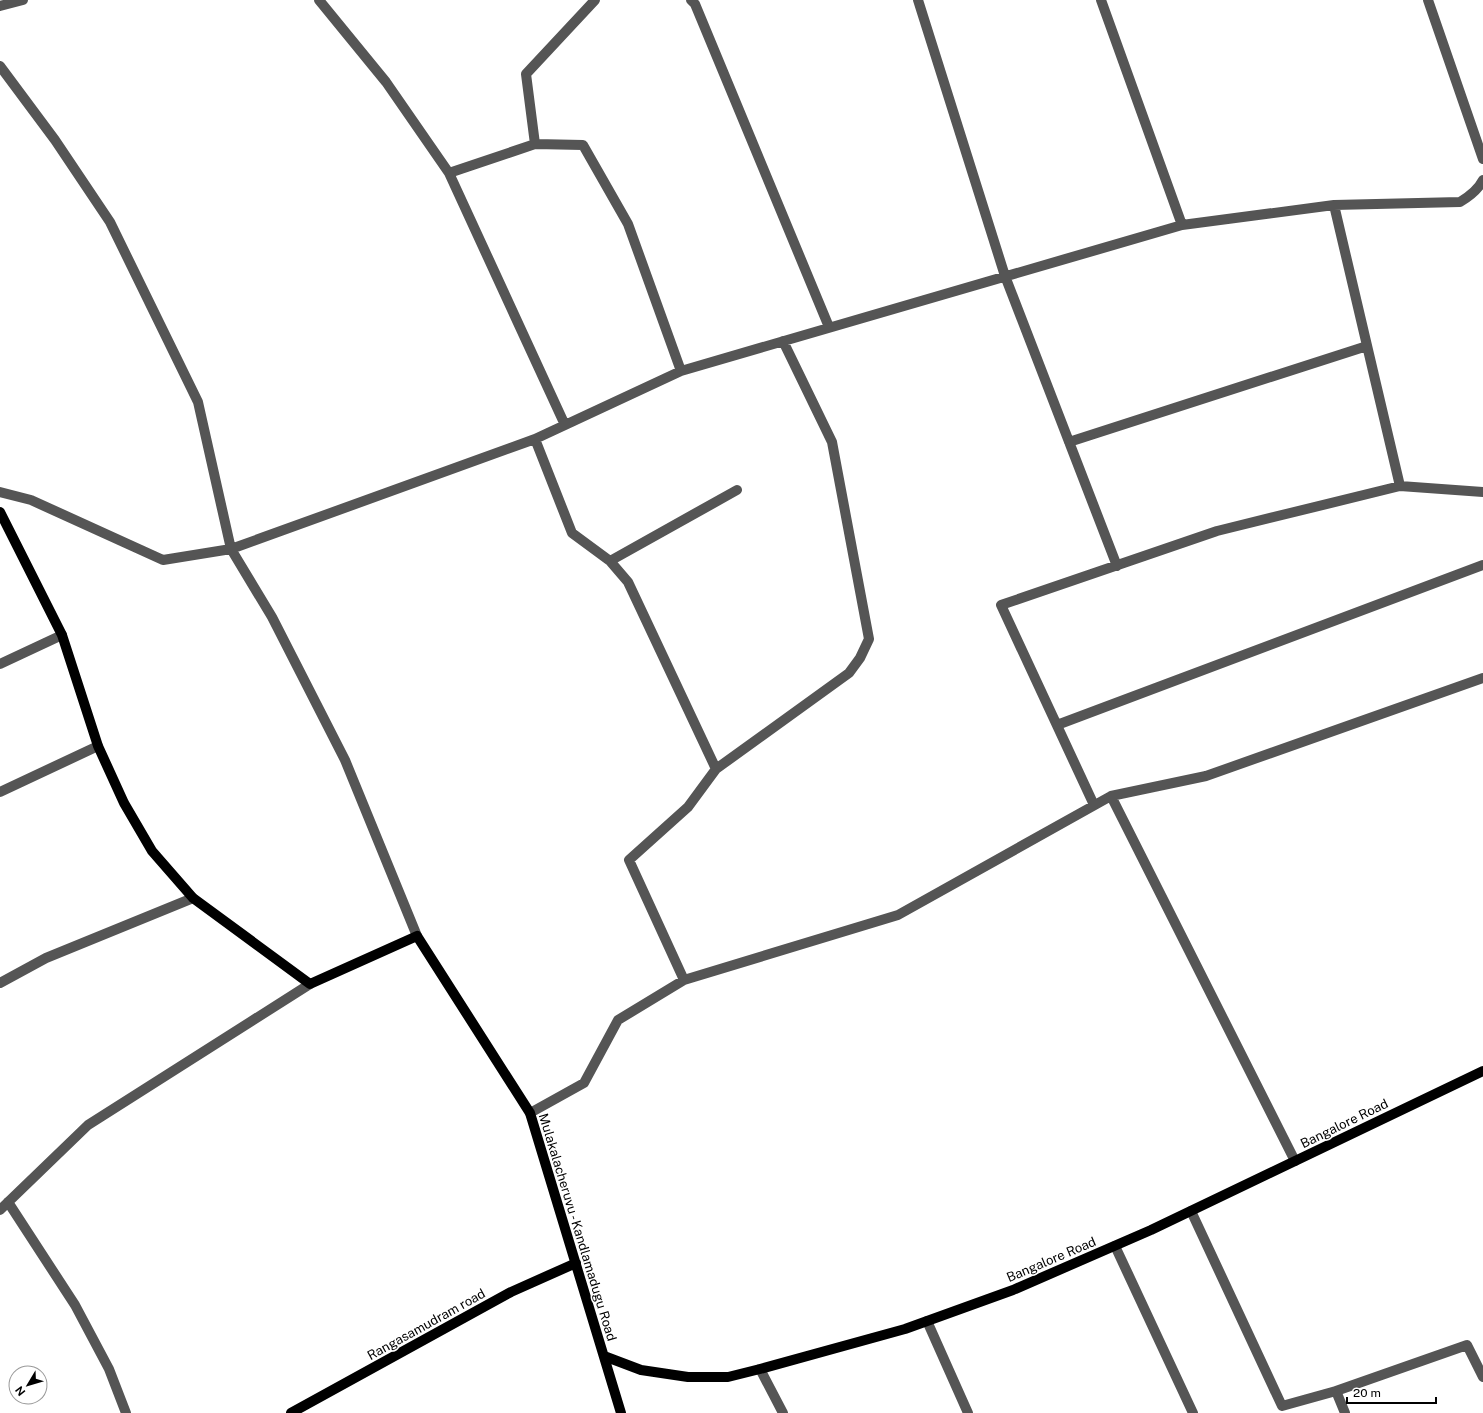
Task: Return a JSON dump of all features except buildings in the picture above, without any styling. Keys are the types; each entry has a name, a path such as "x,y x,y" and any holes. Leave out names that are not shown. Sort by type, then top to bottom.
{"main road":[{"path":"0,512 62,635 98,746 124,803 152,851 193,898 310,984 417,936"},
{"name":"Mulakalacheruvu - Kandlamadugu Road","path":"417,936 530,1113 621,1413"},
{"name":"Bangalore Road","path":"604,1356 641,1370 688,1377 728,1377 927,1322 1013,1290 1115,1246 1483,1071"},
{"name":"Rangasamudram road","path":"292,1413 511,1292 576,1263"}],"street":[{"path":"0,6 23,0"},
{"path":"319,0 386,82 449,173 565,425"},
{"path":"535,144 526,74 595,0"},
{"path":"692,0 695,4 829,327"},
{"path":"918,0 1005,276 1117,566"},
{"path":"1101,0 1182,225"},
{"path":"1428,0 1483,159"},
{"path":"0,66 55,140 110,222 198,402 231,549 272,616 345,760 417,936"},
{"path":"449,173 535,144 583,145 628,224 681,371"},
{"path":"0,492 31,500 162,560 231,549 534,439 681,371 829,327 1182,225 1334,205 1460,202 1472,194 1480,186 1483,180"},
{"path":"1334,205 1400,486"},
{"path":"684,980 629,860 688,807 716,769 849,673 860,658 869,638 832,442 783,341"},
{"path":"1069,442 1367,346"},
{"path":"534,439 572,533 610,561 628,582 716,769"},
{"path":"1094,805 1001,605 1217,532 1400,486 1483,492"},
{"path":"610,561 737,490"},
{"path":"1057,725 1483,565"},
{"path":"0,664 62,635"},
{"path":"530,1113 584,1083 618,1020 684,980 898,915 1111,796 1206,776 1483,678"},
{"path":"0,792 98,746"},
{"path":"1111,796 1295,1161"},
{"path":"0,983 46,958 193,898"},
{"path":"0,1210 88,1125 310,984"},
{"path":"8,1202 75,1305 108,1369 126,1413"},
{"path":"1191,1211 1282,1406 1336,1391 1467,1345 1483,1377"},
{"path":"1115,1246 1193,1413"},
{"path":"927,1322 968,1413"},
{"path":"760,1369 783,1413"},
{"path":"1336,1391 1345,1413"}]}
